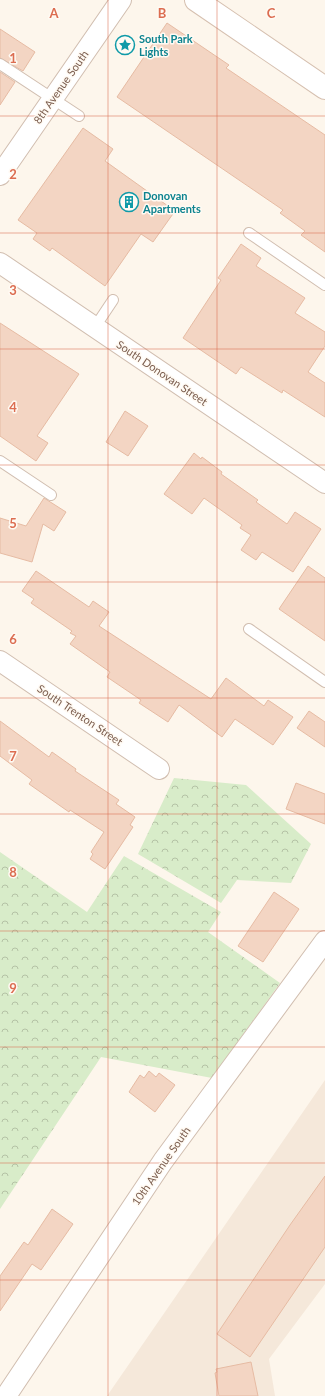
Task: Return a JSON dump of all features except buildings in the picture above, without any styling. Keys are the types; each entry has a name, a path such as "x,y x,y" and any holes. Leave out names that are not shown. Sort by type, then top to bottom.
{"main road":[{"path":"196,0 325,88"}],"street":[{"name":"8th Avenue South","path":"0,175 121,0"},
{"name":"South Donovan Street","path":"0,263 325,483"},
{"name":"South Trenton Street","path":"0,661 159,770"},
{"name":"10th Avenue South","path":"6,1396 163,1161 325,941"}],"lane":[{"path":"0,64 79,116"},
{"path":"249,233 325,285"},
{"path":"95,327 113,300"},
{"path":"0,461 52,495"},
{"path":"249,629 325,682"}],"shaded area":[{"path":"325,1080 325,1284 269,1359 275,1396 107,1396"}],"green space":[{"path":"174,778 246,785 311,844 291,883 237,880 221,903 138,854"},
{"path":"0,852 87,912 124,856 221,912 208,932 280,983 212,1078 101,1057 0,1209"}],"place":[{"name":"South Park Lights","path":"125,45"},
{"name":"Donovan Apartments","path":"129,202"}]}
